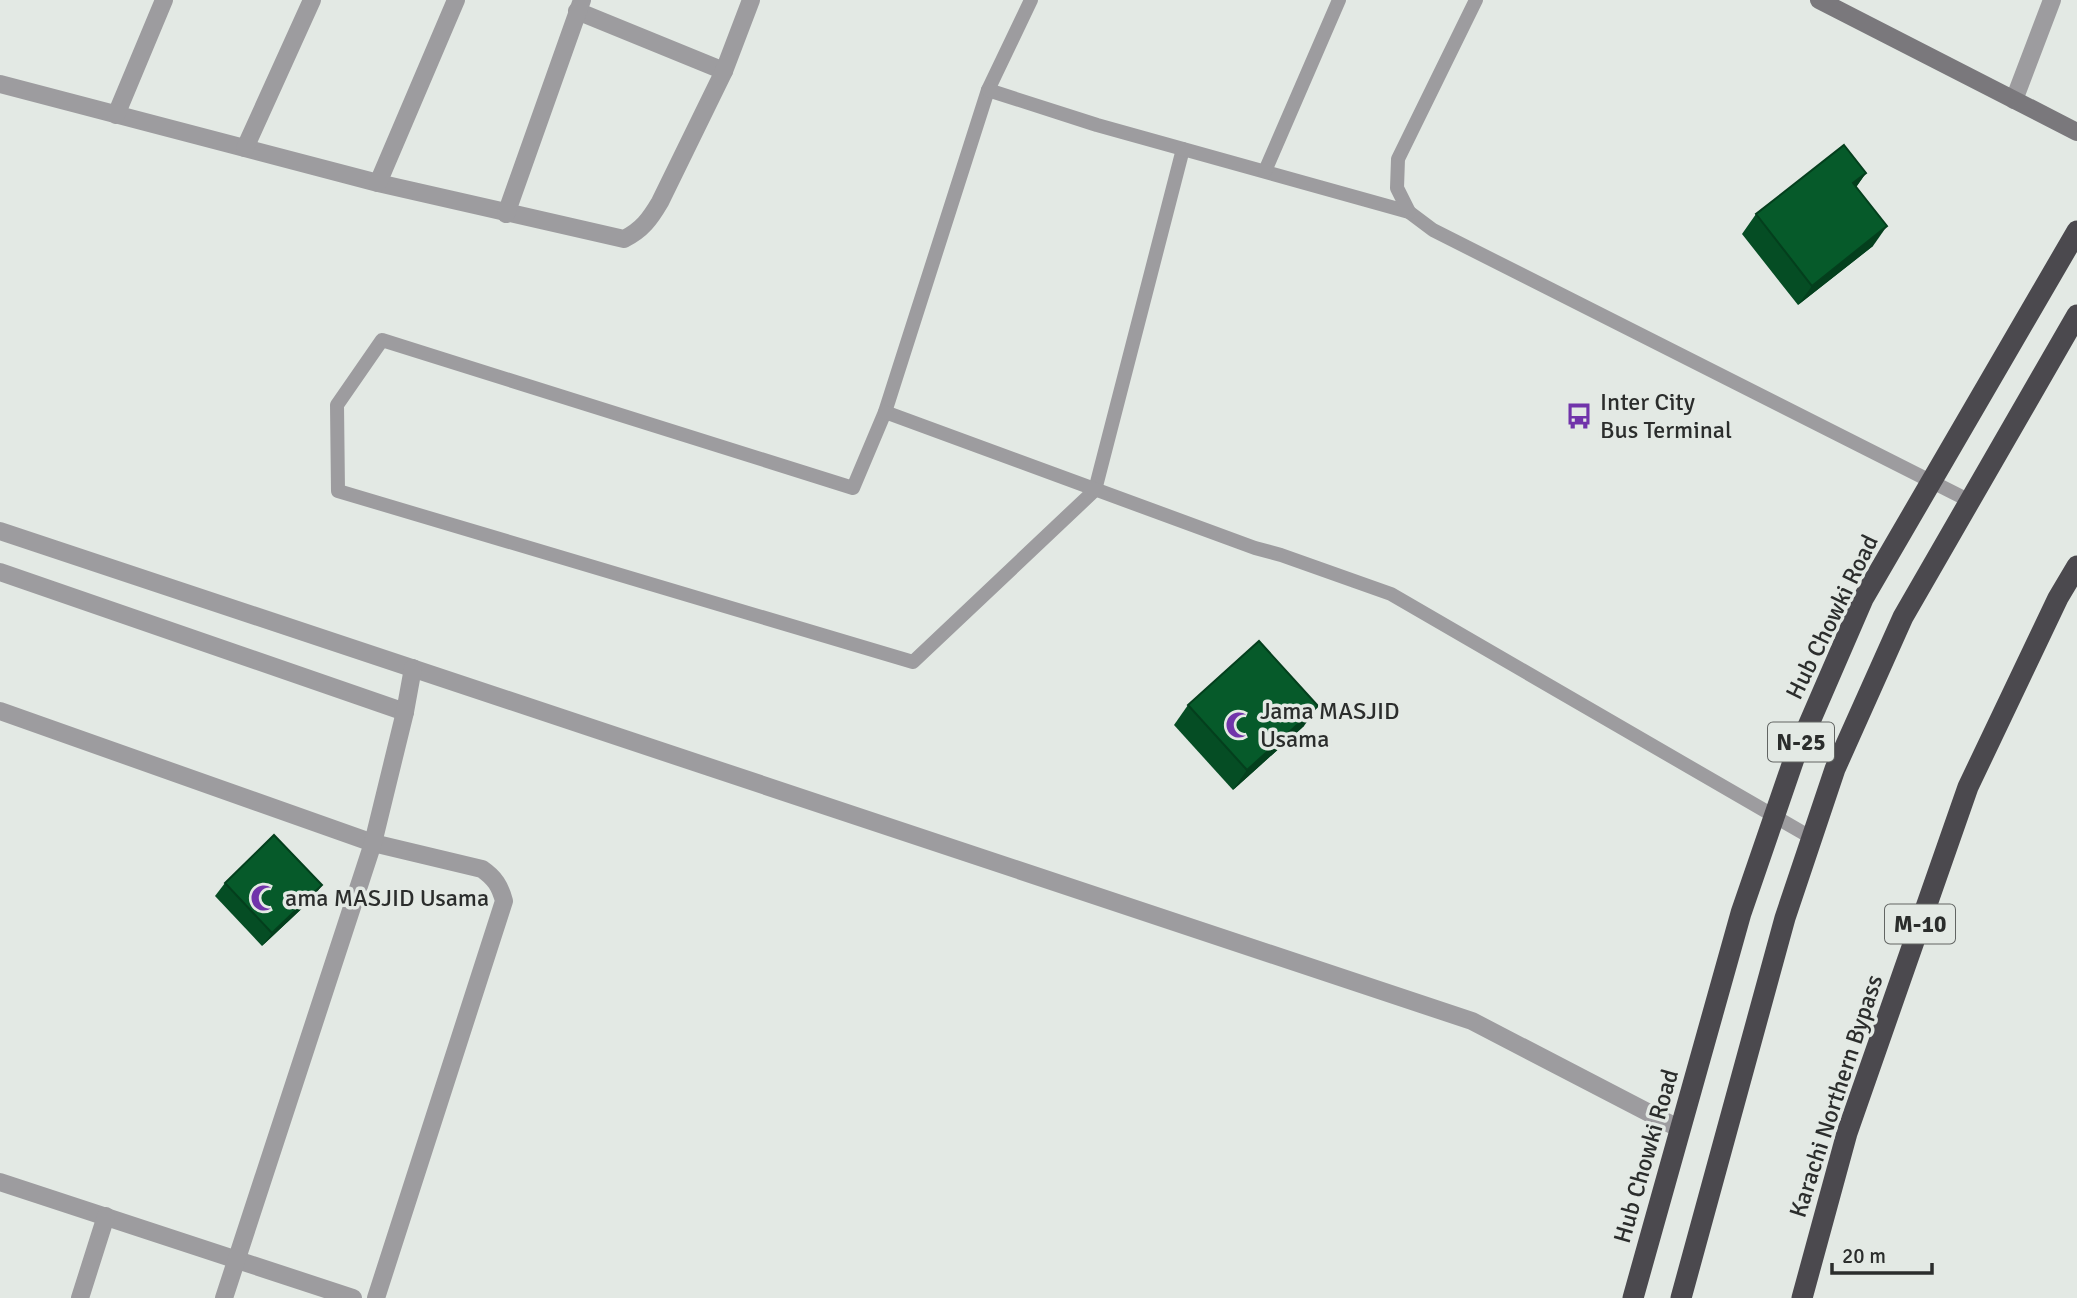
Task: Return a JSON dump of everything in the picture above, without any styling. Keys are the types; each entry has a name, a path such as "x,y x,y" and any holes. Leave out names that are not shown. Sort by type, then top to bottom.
{"highway":[{"name":"Hub Chowki Road","path":"1633,1298 1741,913 1795,756 1863,599 2077,231"},
{"path":"1681,1298 1785,918 1835,769 1903,617 2077,315"},
{"name":"Karachi Northern Bypass","path":"1802,1298 1847,1133 1968,787 2058,598 2077,566"}],"street":[{"path":"116,115 164,0"},
{"path":"245,148 312,0"},
{"path":"378,183 456,0"},
{"path":"0,84 378,183 624,239 636,233 650,220 660,202 724,71 751,0"},
{"path":"2014,100 2052,0"},
{"path":"1824,1 2077,132"},
{"path":"506,214 579,6 724,71"},
{"path":"0,531 1472,1021 1680,1129"},
{"path":"0,572 405,712"},
{"path":"224,1298 373,843 413,668"},
{"path":"0,711 373,843 482,870 500,887 504,901 376,1298"},
{"path":"0,1182 353,1298"},
{"path":"80,1298 106,1216"}],"lane":[{"path":"1031,0 988,90 885,412 853,488 382,340 337,405 338,491 913,662 1095,490 1183,149"},
{"path":"1265,172 1339,0"},
{"path":"1409,212 1397,188 1398,159 1475,0"},
{"path":"988,90 1097,125 1409,212 1433,230 1970,501"},
{"path":"885,412 1255,548 1391,594 1812,838"}],"building":[{"path":"1844,145 1866,173 1853,183 1887,226 1812,286 1756,214"},
{"name":"Jama MASJID Usama","path":"1259,641 1318,706 1247,770 1188,705"},
{"name":"ama MASJID Usama","path":"274,835 322,885 272,933 225,883"}],"place":[{"name":"Inter City Bus Terminal","path":"1579,416"},
{"name":"Jama MASJID Usama","path":"1239,725"},
{"name":"ama MASJID Usama","path":"264,898"}]}
